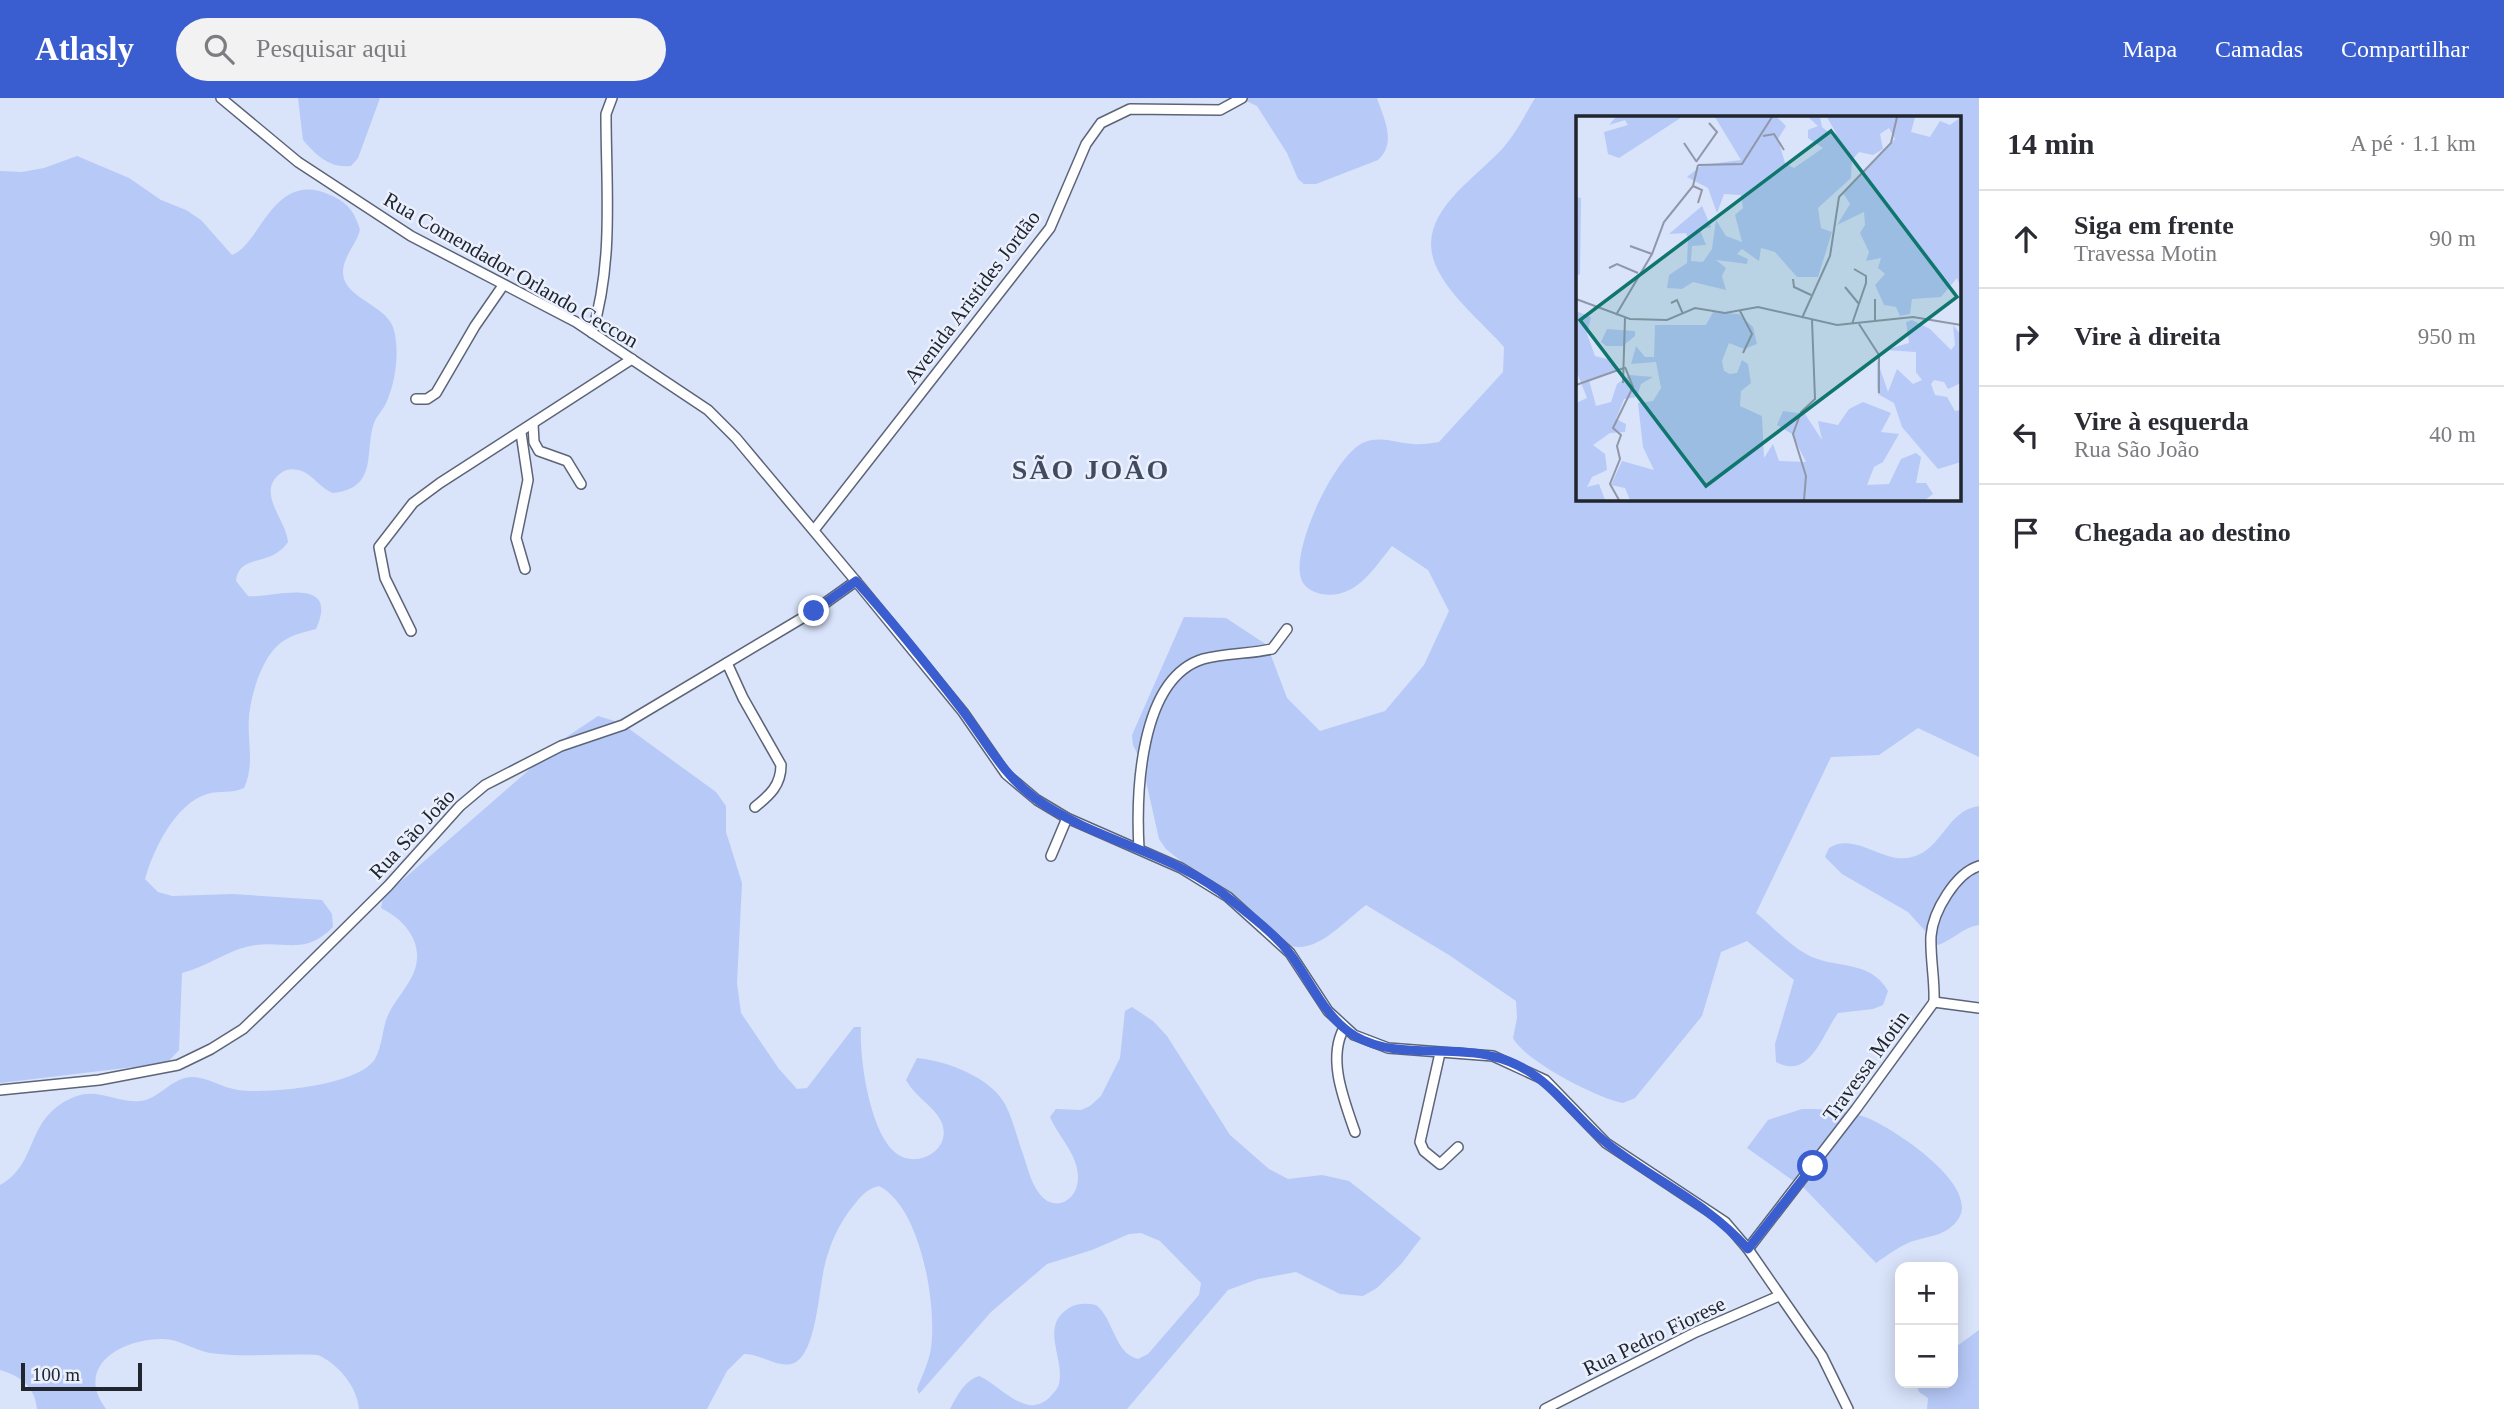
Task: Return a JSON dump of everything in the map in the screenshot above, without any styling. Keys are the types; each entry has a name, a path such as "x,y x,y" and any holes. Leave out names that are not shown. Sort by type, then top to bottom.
{"street":[{"name":"Rua Comendador Orlando Ceccon","path":"221,98 301,164 411,236 592,333 708,410 736,438 856,581 963,712 1006,774 1037,800 1067,818 1208,882 1265,928 1290,953 1328,1011 1344,1028 1367,1042 1388,1048 1493,1056 1545,1080 1606,1143 1724,1222 1748,1249 1822,1356 1848,1409"},
{"path":"592,333 602,299 606,262 606,114 612,98"},
{"name":"Avenida Aristides Jordão","path":"814,530 1050,228 1086,144 1101,123 1130,109 1220,110 1242,98"},
{"path":"416,398 427,399 436,393 475,326 502,287"},
{"path":"411,631 385,578 379,547 413,503 632,359"},
{"path":"533,424 534,442 539,451 567,461 581,484"},
{"path":"521,433 528,480 516,538 525,569"},
{"name":"Rua São João","path":"0,1090 99,1080 178,1065 211,1049 243,1029 270,1004 388,886 460,806 485,785 561,747 623,725 814,611 856,581"},
{"path":"1139,849 1139,800 1153,711 1166,687 1175,675 1203,660 1272,649 1287,629"},
{"path":"727,663 743,698 781,765 781,777 775,789 755,807"},
{"path":"1051,856 1067,818"},
{"path":"1979,866 1966,870 1953,887 1934,922 1931,935 1934,1002 1979,1008"},
{"name":"Travessa Motin","path":"1748,1249 1820,1157 1934,1002"},
{"path":"1344,1028 1338,1040 1337,1051 1344,1100 1355,1132"},
{"path":"1440,1053 1420,1142 1424,1151 1440,1164 1458,1147"},
{"name":"Rua Pedro Fiorese","path":"1545,1409 1696,1332 1779,1296"}],"shaded area":[{"path":"298,98 380,98 358,158 351,166 336,165 324,160 303,140"},
{"path":"1240,98 1377,98 1387,130 1387,146 1378,160 1316,184 1304,184 1298,179 1287,153 1257,106"},
{"path":"1535,98 1979,98 1979,757 1918,728 1879,755 1831,757 1756,913 1806,954 1871,974 1888,991 1883,1005 1873,1009 1838,1013 1807,1060 1788,1066 1776,1062 1775,1044 1794,980 1747,941 1721,952 1702,1016 1635,1098 1623,1103 1580,1086 1532,1057 1513,1038 1517,1018 1516,1001 1449,955 1366,905 1316,943 1294,947 1283,943 1166,849 1159,839 1142,763 1133,745 1132,735 1184,617 1226,618 1267,645 1287,698 1320,731 1385,711 1424,665 1449,611 1428,570 1392,546 1354,588 1333,595 1321,594 1309,589 1302,581 1300,564 1303,546 1309,525 1329,482 1341,463 1354,450 1365,442 1377,440 1416,444 1439,442 1503,372 1504,347 1446,284 1432,254 1432,236 1437,219 1447,204 1503,148"},
{"path":"77,156 129,178 161,200 186,210 201,220 232,255 252,238 282,200 295,192 311,190 330,195 346,204 356,218 360,230 343,268 345,282 358,296 389,319 395,335 396,364 386,404 374,423 367,467 357,484 348,490 333,493 306,473 294,469 283,471 274,480 271,497 288,542 273,555 243,567 238,572 236,581 248,596 286,593 311,595 319,601 321,612 316,629 285,640 264,664 250,708 250,762 244,788 207,794 185,807 167,829 145,879 158,892 172,896 233,894 322,900 332,914 333,927 312,942 250,946 182,973 179,1050 167,1063 0,1083 0,171 22,172 44,168"},
{"path":"598,716 621,723 716,792 726,806 726,832 742,883 737,983 741,1013 779,1069 797,1089 807,1088 854,1027 861,1027 864,1076 873,1114 888,1144 897,1154 905,1158 924,1158 932,1154 943,1140 944,1131 938,1115 906,1080 917,1058 953,1066 989,1085 1005,1104 1036,1189 1051,1202 1069,1199 1077,1187 1077,1170 1072,1154 1050,1117 1056,1109 1081,1110 1101,1096 1120,1058 1125,1011 1132,1007 1153,1021 1167,1036 1230,1135 1269,1169 1288,1179 1322,1175 1349,1181 1421,1238 1402,1263 1377,1288 1363,1296 1340,1294 1296,1272 1258,1279 1228,1290 1127,1409 950,1409 965,1385 979,1376 1025,1404 1035,1405 1047,1399 1059,1384 1054,1333 1056,1324 1060,1316 1075,1305 1096,1305 1130,1356 1138,1359 1148,1354 1199,1295 1201,1283 1160,1241 1141,1233 1129,1234 1092,1250 1047,1264 991,1312 919,1394 917,1389 931,1348 928,1283 923,1259 906,1214 894,1197 879,1186 859,1198 829,1249 813,1331 803,1355 796,1362 784,1364 744,1354 727,1371 707,1409 359,1409 355,1392 345,1377 333,1364 318,1355 210,1353 163,1339 133,1343 119,1349 99,1367 97,1393 106,1409 37,1409 33,1394 26,1384 0,1370 0,1185 13,1176 21,1165 48,1115 60,1104 77,1096 93,1094 140,1101 185,1078 203,1079 238,1090 270,1091 332,1082 365,1068 378,1054 389,1013 414,972 417,961 415,942 411,934 398,919 381,908 383,897 568,736"},
{"path":"1979,806 1979,925 1968,928 1938,945 1908,912 1842,874 1825,857 1829,848 1849,843 1891,857 1912,857 1931,847 1959,815"},
{"path":"1802,1109 1834,1110 1865,1117 1912,1144 1930,1158 1957,1189 1962,1204 1959,1218 1942,1233 1908,1243 1876,1263 1805,1189 1747,1148 1768,1120"},
{"path":"1979,1330 1979,1409 1927,1409 1928,1398 1918,1388 1958,1388 1958,1345"}],"district":[{"name":"SÃO JOÃO","path":"1091,469"}],"route":[{"path":"814,611 856,581 963,712 1006,774 1037,800 1067,818 1181,868 1208,882 1228,897 1290,953 1328,1011 1354,1035 1388,1048 1493,1056 1545,1080 1606,1143 1705,1207 1724,1222 1748,1249 1813,1166"}]}
